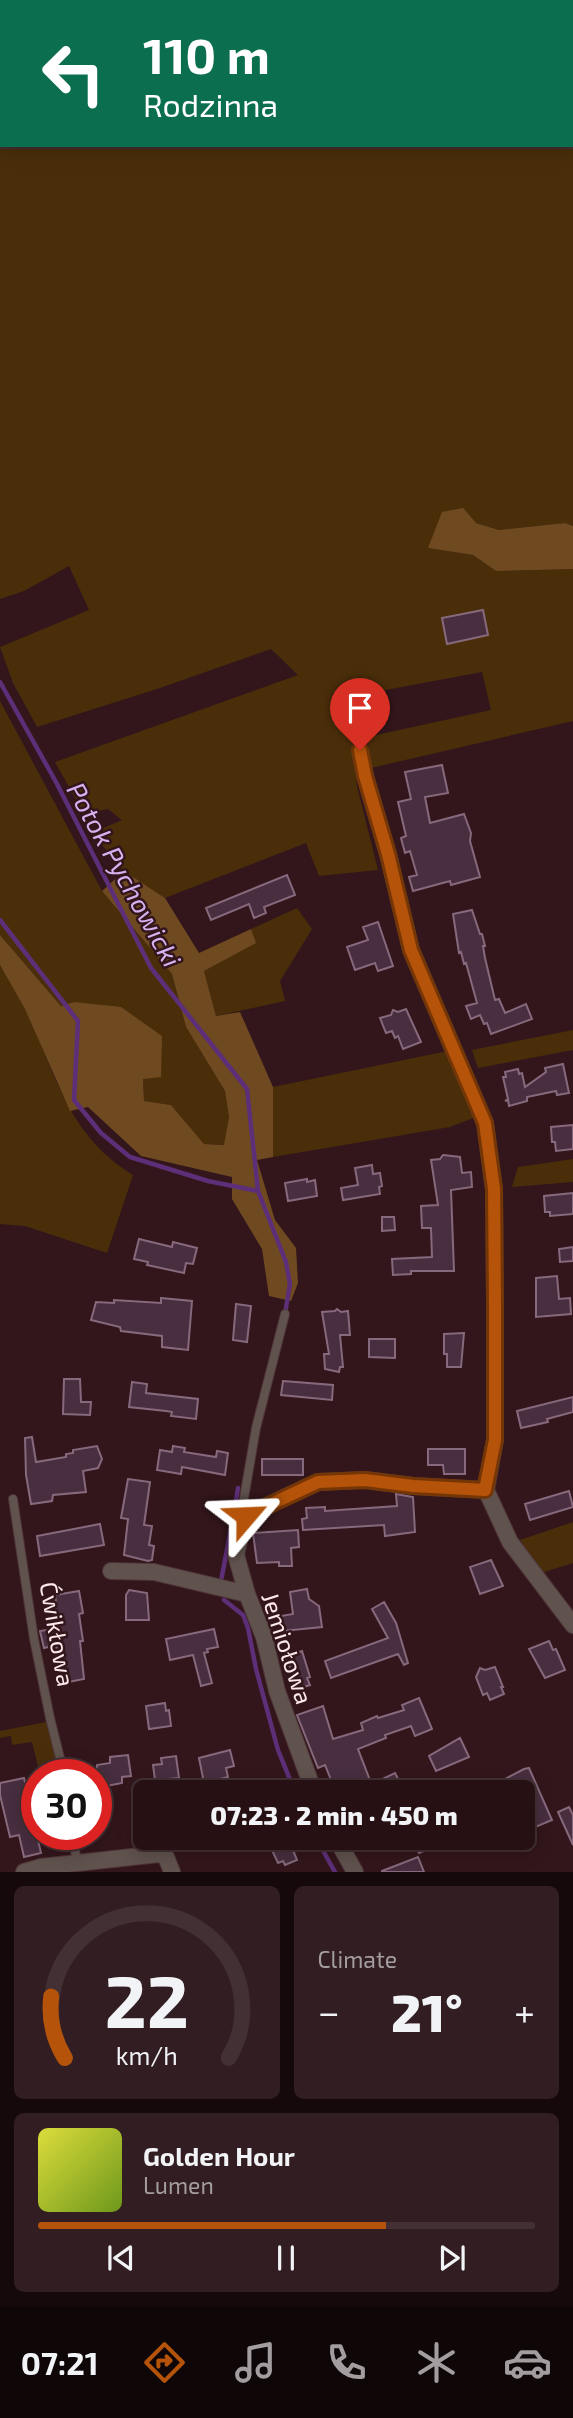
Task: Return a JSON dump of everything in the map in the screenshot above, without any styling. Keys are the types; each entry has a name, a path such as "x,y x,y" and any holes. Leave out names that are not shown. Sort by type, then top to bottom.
{"street":[{"path":"360,750 411,950 485,1123 494,1189 495,1302 495,1440 485,1490 510,1542 573,1625"},
{"path":"246,1516 318,1482 365,1480 485,1490"},
{"name":"Jemiołowa","path":"246,1516 236,1555 307,1780"},
{"path":"111,1571 154,1572 247,1594"},
{"path":"343,1850 355,1872"},
{"path":"24,1872 50,1866 78,1868 159,1854 166,1857 172,1872"}],"lane":[{"name":"Jemiołowa","path":"246,1516 244,1499 256,1428 285,1314"},
{"name":"Ćwikłowa","path":"13,1499 34,1639 60,1759"},
{"path":"75,1850 78,1868"}],"shaded area":[{"path":"0,147 573,147 573,526 565,523 499,530 476,523 428,548 473,555 496,571 573,569 573,721 371,768 367,737 491,710 482,672 375,692 361,699 352,746 357,786 378,870 319,876 306,843 165,898 124,871 92,833 122,820 108,809 84,814 55,762 298,675 271,649 37,727 13,683 0,647 89,610 69,566 24,591 0,599"},
{"path":"463,508 476,523 499,530 565,523 573,526 573,569 496,571 473,555 428,548 442,512"},
{"path":"0,701 102,891 172,974 186,1027 225,1091 229,1117 225,1145 204,1144 171,1105 144,1101 143,1079 74,1002 61,1006 0,935"},
{"path":"124,871 165,898 199,953 251,929 256,943 204,971 216,1016 240,1012 273,1087 273,1157 257,1160 275,1220 296,1248 298,1283 291,1301 269,1296 262,1249 232,1199 232,1177 141,1156 88,1107 70,1111 25,1009 0,965 0,935 61,1006 74,1002 121,1007 162,1036 161,1077 143,1079 144,1101 171,1105 204,1144 224,1145 229,1117 225,1091 186,1027 172,974 102,891"},
{"path":"297,908 312,929 280,981 285,1001 216,1016 204,971 255,943 251,929"},
{"path":"0,965 27,1012 56,1081 79,1123 111,1159 133,1175 107,1253 25,1226 0,1224"},
{"path":"573,1030 573,1050 478,1068 472,1050"},
{"path":"448,1051 476,1117 450,1127 273,1157 273,1087"},
{"path":"573,1159 573,1182 512,1187 518,1167"},
{"path":"573,1522 573,1563 541,1573 520,1540"},
{"path":"46,1722 57,1759 36,1759 32,1742 12,1745 11,1736 0,1738 0,1731"}],"building":[{"path":"483,610 488,635 447,644 442,618"},
{"path":"442,765 448,793 425,797 430,823 464,814 471,833 470,841 480,877 451,885 450,881 413,891 409,877 417,875 410,851 405,853 401,838 406,836 398,802 411,799 405,772"},
{"path":"287,875 295,895 264,907 266,913 254,918 249,904 211,920 206,908"},
{"path":"472,910 482,934 495,1000 499,999 505,1013 526,1004 532,1019 491,1034 480,1015 471,1019 466,1006 477,1003 466,963 464,964 461,952 459,953 453,914"},
{"path":"378,922 393,966 378,971 375,963 355,970 347,947 368,940 363,927"},
{"path":"406,1009 421,1042 403,1049 398,1036 395,1038 392,1031 386,1033 380,1018 391,1015 393,1010 398,1012"},
{"path":"563,1064 569,1093 557,1095 556,1091 527,1097 527,1101 509,1106 508,1100 505,1101 508,1099 503,1077 506,1077 505,1072 518,1069 519,1074 522,1073 525,1087 546,1072 545,1068"},
{"path":"573,1125 573,1149 556,1151 551,1127"},
{"path":"443,1155 460,1157 462,1173 471,1172 472,1187 451,1190 454,1271 411,1271 411,1274 393,1275 392,1259 432,1257 431,1228 422,1228 421,1206 438,1205 431,1160 440,1159"},
{"path":"372,1165 373,1174 380,1173 380,1194 343,1200 341,1188 358,1185 355,1168"},
{"path":"307,1179 307,1182 315,1180 317,1196 288,1201 285,1183"},
{"path":"573,1193 573,1214 550,1216 550,1212 545,1212 544,1196"},
{"path":"382,1217 394,1217 395,1230 382,1231"},
{"path":"139,1239 172,1247 173,1242 197,1248 193,1264 186,1263 184,1273 147,1265 148,1262 134,1259"},
{"path":"573,1247 573,1261 560,1262 559,1249"},
{"path":"557,1276 559,1299 570,1298 571,1314 536,1317 536,1278"},
{"path":"161,1298 192,1301 188,1350 162,1347 162,1336 121,1331 120,1327 91,1320 96,1302 114,1303 114,1300 161,1303"},
{"path":"236,1304 251,1306 247,1342 233,1340"},
{"path":"337,1309 341,1312 348,1311 350,1335 340,1335 343,1367 340,1367 339,1372 325,1369 324,1354 329,1354 322,1312"},
{"path":"464,1333 461,1367 447,1367 444,1334"},
{"path":"369,1339 395,1339 395,1358 369,1357"},
{"path":"64,1379 80,1379 81,1402 91,1402 90,1415 63,1414"},
{"path":"283,1381 333,1385 332,1400 281,1395"},
{"path":"132,1382 147,1384 146,1393 198,1399 196,1419 171,1416 172,1412 129,1407"},
{"path":"573,1397 573,1412 547,1419 548,1422 521,1428 517,1411"},
{"path":"32,1437 36,1462 66,1457 66,1454 73,1453 73,1450 97,1446 102,1459 98,1468 83,1471 86,1492 53,1495 52,1501 31,1504 26,1475 25,1438"},
{"path":"173,1446 185,1448 184,1452 216,1457 217,1451 228,1453 225,1475 182,1467 181,1474 157,1470 160,1450 172,1452"},
{"path":"428,1449 465,1449 465,1474 444,1474 443,1465 428,1465"},
{"path":"262,1459 303,1459 303,1475 262,1475"},
{"path":"128,1479 150,1482 144,1525 152,1526 149,1545 154,1546 152,1560 124,1555 128,1519 121,1518"},
{"path":"569,1491 573,1507 530,1520 525,1504"},
{"path":"396,1494 413,1497 415,1532 385,1536 384,1525 303,1530 302,1519 307,1518 306,1508 325,1507 325,1511 397,1506"},
{"path":"100,1524 104,1545 40,1556 37,1536"},
{"path":"298,1530 299,1547 291,1548 292,1566 279,1566 279,1562 257,1563 253,1533"},
{"path":"491,1560 503,1586 480,1594 470,1567"},
{"path":"307,1589 309,1599 319,1606 322,1627 283,1631 281,1616 293,1614 290,1592"},
{"path":"129,1590 147,1593 149,1620 126,1620 126,1595"},
{"path":"79,1591 83,1613 79,1614 84,1679 63,1683 56,1645 44,1648 40,1631 53,1629 49,1604 56,1603 55,1595"},
{"path":"384,1602 396,1623 408,1663 404,1665 398,1654 331,1678 325,1661 388,1638 372,1609"},
{"path":"214,1629 218,1647 207,1649 208,1652 204,1653 212,1683 201,1686 193,1655 170,1660 166,1639"},
{"path":"549,1641 553,1650 556,1649 565,1670 545,1678 529,1649"},
{"path":"302,1651 310,1685 297,1689 286,1656"},
{"path":"495,1667 504,1694 490,1700 487,1693 483,1695 476,1677 480,1668 485,1670"},
{"path":"419,1698 432,1729 415,1736 411,1726 358,1749 370,1780 331,1780 325,1765 318,1768 297,1715 323,1706 333,1739 363,1730 361,1723 377,1716 378,1718 404,1710 402,1705"},
{"path":"165,1703 166,1711 169,1710 171,1726 149,1729 146,1706"},
{"path":"460,1738 469,1757 436,1771 429,1756"},
{"path":"230,1750 234,1766 226,1768 228,1777 203,1780 199,1758"},
{"path":"128,1755 131,1776 122,1777 122,1783 112,1785 110,1757"},
{"path":"176,1756 179,1778 155,1780 153,1765 162,1764 161,1758"},
{"path":"529,1768 534,1780 503,1780"},
{"path":"395,1773 399,1780 380,1780"},
{"path":"21,1779 21,1844 19,1835 10,1837 0,1795 0,1783"},
{"path":"535,1782 552,1820 535,1827"},
{"path":"569,1807 573,1815 573,1845 558,1812"},
{"path":"22,1850 40,1850 41,1853 24,1857"},
{"path":"272,1850 293,1850 297,1860 285,1865 283,1861 278,1863"},
{"path":"418,1857 424,1872 382,1872 382,1871"}],"waterway":[{"name":"Potok Pychowicki","path":"0,682 56,782 151,968 247,1089 258,1191 286,1262 290,1284 285,1314"},
{"path":"0,920 78,1021 74,1100 101,1133 130,1157 208,1181 258,1191"},
{"path":"235,1506 238,1488"},
{"name":"Potok Pychowicki","path":"221,1581 233,1518"},
{"name":"Potok Pychowicki","path":"224,1600 243,1615 248,1628 278,1750 290,1780"},
{"name":"Potok Pychowicki","path":"323,1850 335,1872"}],"route":[{"path":"246,1516 318,1482 365,1480 485,1490 495,1440 494,1189 485,1123 411,950 360,750"}]}
